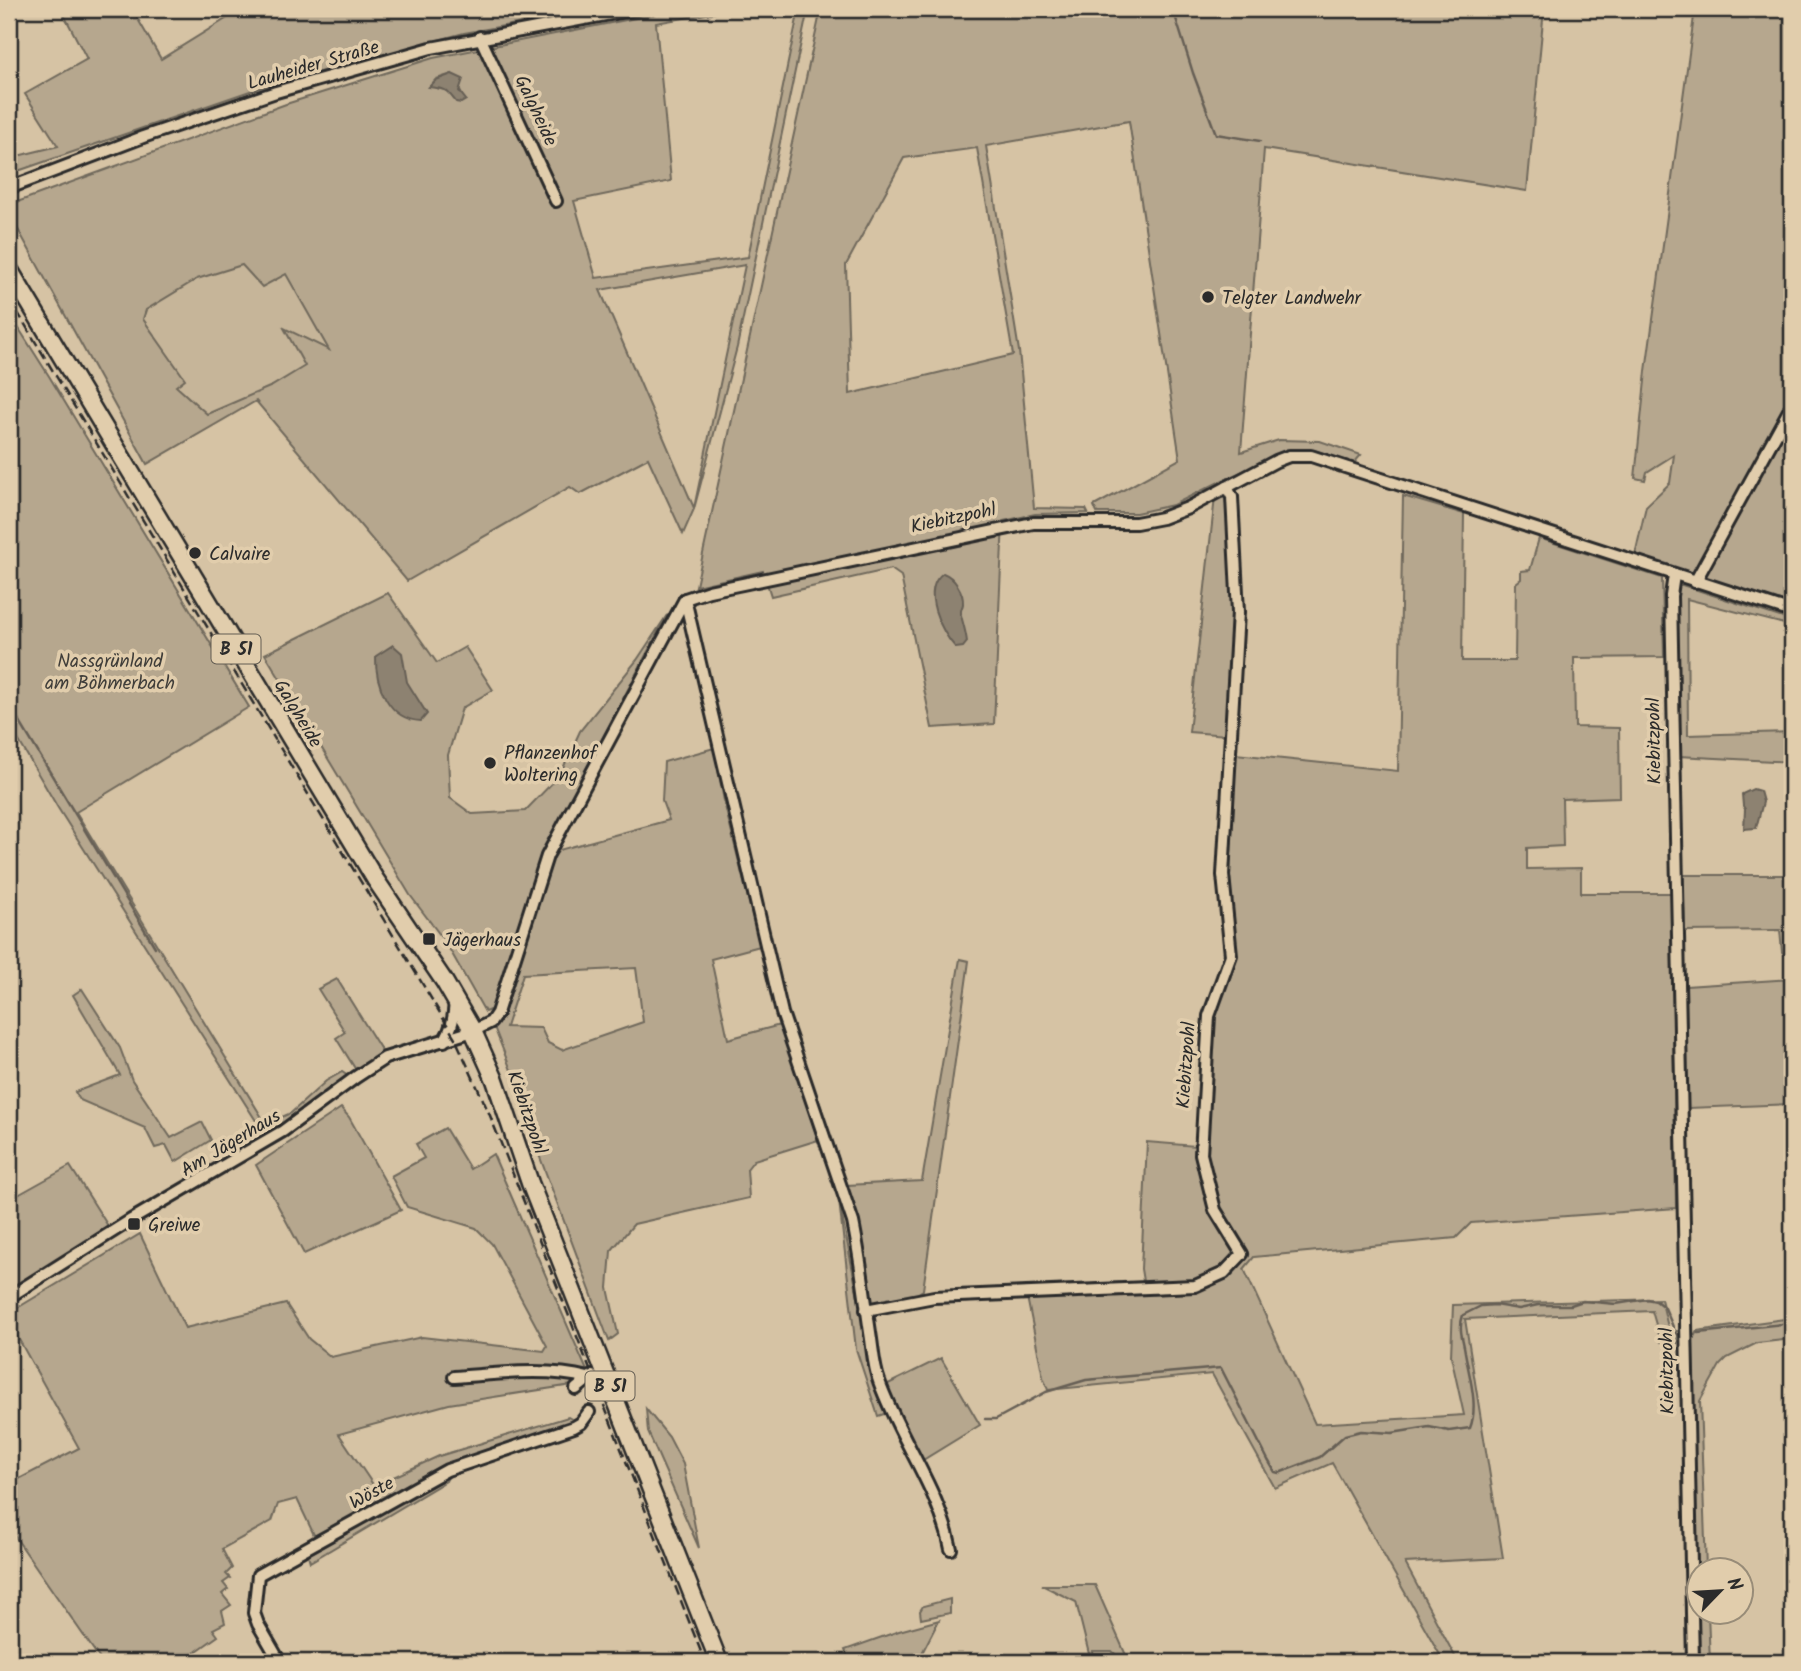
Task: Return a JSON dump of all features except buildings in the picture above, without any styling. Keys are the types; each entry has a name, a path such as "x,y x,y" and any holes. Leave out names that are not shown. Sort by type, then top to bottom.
{"main road":[{"name":"Galgheide","path":"9,269 375,879 455,999 473,1031"},
{"name":"Kiebitzpohl","path":"473,1031 495,1080 530,1183 719,1662"}],"street":[{"name":"Lauheider Straße","path":"9,188 143,137 276,92 431,48 637,9"},
{"name":"Galgheide","path":"480,37 556,201"},
{"path":"1695,582 1792,405"},
{"name":"Kiebitzpohl","path":"685,599 722,588 1033,523 1136,523 1162,518 1188,508 1276,461 1289,456 1311,456 1792,612"},
{"name":"Kiebitzpohl","path":"866,1310 934,1297 1195,1286 1224,1273 1242,1254 1216,1210 1201,1154 1209,1016 1231,955 1223,876 1238,612 1233,497 1227,487"},
{"name":"Kiebitzpohl","path":"1674,575 1671,610 1693,1662"},
{"path":"473,1031 491,1023 497,1013 547,856 685,599"},
{"path":"685,599 782,1013 853,1222 878,1379 904,1441 938,1506 951,1549"},
{"path":"444,1041 454,1020 455,999"},
{"name":"Am Jägerhaus","path":"9,1297 131,1220 283,1131 378,1063 397,1054 473,1031"},
{"path":"576,1389 588,1378 604,1370"},
{"path":"454,1377 568,1373 588,1378"},
{"name":"Wöste","path":"280,1662 255,1618 258,1575 447,1470 574,1427 581,1423 589,1412"}],"shaded area":[{"path":"452,74 463,79 459,91 466,100 461,103 456,102 446,90 429,87 436,80"},
{"path":"243,265 286,274 330,351 285,329 306,365 272,386 207,414 176,386 185,379 143,319 146,310 197,279"},
{"path":"943,573 954,581 962,595 961,613 967,642 963,647 956,648 950,641 935,611 933,590 936,580"},
{"path":"393,645 402,653 407,682 427,714 421,721 400,714 392,707 381,689 376,656"},
{"path":"1753,789 1760,791 1763,802 1756,828 1744,829 1745,809 1742,794"}],"green space":[{"path":"61,9 132,9 161,59 242,9 601,9 464,33 253,90 9,174 9,158 58,146 25,94 87,59"},
{"path":"682,9 734,9 656,23 671,181 574,201 596,278 748,257 799,9 808,9 737,347 694,509 683,534 648,458 580,494 570,487 407,581 256,401 147,464 9,213 9,205 286,104 433,58","holes":["452,74 462,95 453,98 451,92 430,86 436,79","242,265 262,287 286,274 329,350 284,328 305,366 272,386 207,414 176,386 185,379 143,319 146,310 197,279","745,265 694,508 600,290"]},
{"path":"821,9 1544,9 1527,191 1264,149 1241,452 1279,440 1320,441 1361,455 1354,463 1314,450 1293,449 1173,505 1136,513 1097,513 1094,506 1180,459 1129,121 986,146 1019,351 1034,508 1086,509 1088,513 1035,514 1003,521 994,724 932,728 901,576 891,569 771,596 763,571 696,586","holes":["977,148 1013,355 850,394 846,265 904,158"]},
{"path":"1695,9 1792,9 1792,605 1635,555 1646,506 1670,483 1674,455 1647,472 1645,480 1635,478 1646,371"},
{"name":"Nassgrünland am Böhmerbach","path":"9,313 249,707 76,812 266,1124 291,1113 326,1081 342,1072 348,1076 300,1114 265,1135 58,808 16,736 9,718"},
{"path":"1403,496 1464,514 1462,661 1515,661 1516,583 1521,579 1521,571 1530,570 1539,538 1662,578 1664,657 1574,658 1575,727 1619,728 1620,797 1562,799 1563,846 1527,848 1527,869 1581,868 1581,893 1671,893 1676,1208 1471,1223 1456,1238 1254,1257 1244,1269 1315,1424 1464,1415 1451,1356 1453,1305 1661,1299 1669,1331 1679,1331 1677,1343 1661,1342 1652,1311 1465,1319 1503,1558 1405,1563 1458,1662 1444,1662 1332,1463 1275,1488 1212,1374 1048,1390 1027,1297 1145,1293 1141,1269 1147,1142 1208,1147 1214,1020 1236,957 1230,877 1236,754 1398,771"},
{"path":"1215,497 1227,498 1233,617 1227,735 1189,732"},
{"path":"1676,583 1792,621 1792,626 1687,599 1688,735 1792,732 1792,762 1678,756"},
{"path":"388,593 437,663 465,647 493,690 462,708 448,755 450,798 472,814 525,811 560,775 580,731 637,660 667,615 542,853 492,1009 485,1012 446,943 410,895 265,654"},
{"path":"714,748 725,806 760,946 711,959 728,1039 780,1025 818,1140 754,1160 747,1169 749,1198 634,1224 611,1251 608,1288 618,1334 609,1341 526,1120 530,1118 494,1027 500,1019 552,860 559,850 669,820 662,801 664,762","holes":["636,968 643,1022 562,1050 548,1043 541,1028 506,1027 523,974"]},
{"path":"1683,875 1792,875 1792,959 1782,952 1780,930 1685,931"},
{"path":"960,959 969,961 923,1290 912,1297 876,1305 868,1299 863,1249 847,1185 922,1181"},
{"path":"337,979 383,1053 356,1070 336,1038 345,1032 318,989"},
{"path":"1792,979 1792,1104 1688,1108 1686,986"},
{"path":"82,989 120,1048 132,1080 171,1138 202,1122 211,1140 175,1162 166,1145 155,1148 145,1128 80,1100 75,1092 120,1075 73,995"},
{"path":"341,1108 349,1117 401,1210 304,1254 256,1165"},
{"path":"445,1128 470,1169 493,1154 588,1373 572,1385 449,1404 339,1434 374,1486 439,1456 568,1417 575,1421 372,1505 315,1537 297,1499 278,1504 272,1521 222,1549 232,1568 226,1574 230,1578 223,1583 228,1589 222,1594 231,1605 222,1611 225,1623 213,1629 218,1636 181,1662 102,1662 9,1528 9,1484 79,1448 12,1327 9,1328 9,1313 140,1234 185,1328 286,1304 309,1339 331,1357 422,1337 544,1351 547,1346 492,1244 476,1228 407,1207 391,1176 424,1158 416,1144"},
{"path":"70,1166 108,1226 9,1293 9,1200"},
{"path":"839,1201 868,1347 887,1413 878,1416 856,1349"},
{"path":"1792,1318 1792,1339 1757,1343 1727,1358 1720,1365 1700,1401 1706,1556 1697,1556 1691,1343 1697,1331"},
{"path":"941,1358 980,1425 918,1463 884,1386"},
{"path":"646,1409 669,1437 683,1464 699,1548 648,1432"},
{"path":"450,1473 446,1481 310,1562 307,1551"},
{"path":"1042,1585 1095,1585 1129,1662 1123,1662 1112,1651 1093,1651 1094,1662 1091,1662 1076,1602"},
{"path":"950,1599 950,1613 921,1619 920,1611 923,1606"},
{"path":"939,1620 920,1657 901,1662 850,1662 845,1650 899,1631"},
{"path":"1699,1626 1709,1626 1710,1662 1700,1662"}],"waterway":[{"path":"1173,9 1216,134 1260,141"},
{"path":"9,704 155,947"},
{"path":"985,1419 996,1419 1046,1392 1086,1380 1221,1368 1268,1460 1275,1472 1279,1473 1320,1457 1345,1435 1361,1431 1392,1433 1429,1427 1449,1431 1470,1428 1474,1410 1461,1325 1463,1315 1481,1306 1519,1309 1538,1305 1571,1305 1583,1301 1616,1304 1647,1299 1656,1301 1665,1308 1676,1334 1681,1335"},
{"path":"1698,1333 1792,1323"}],"railway":[{"path":"9,298 455,1038 489,1113 705,1662"}],"place":[{"name":"Telgter Landwehr","path":"1208,297"},
{"name":"Calvaire","path":"195,553"},
{"name":"Pflanzenhof Woltering","path":"490,763"},
{"name":"Jägerhaus","path":"429,939"},
{"name":"Greiwe","path":"134,1224"}]}
